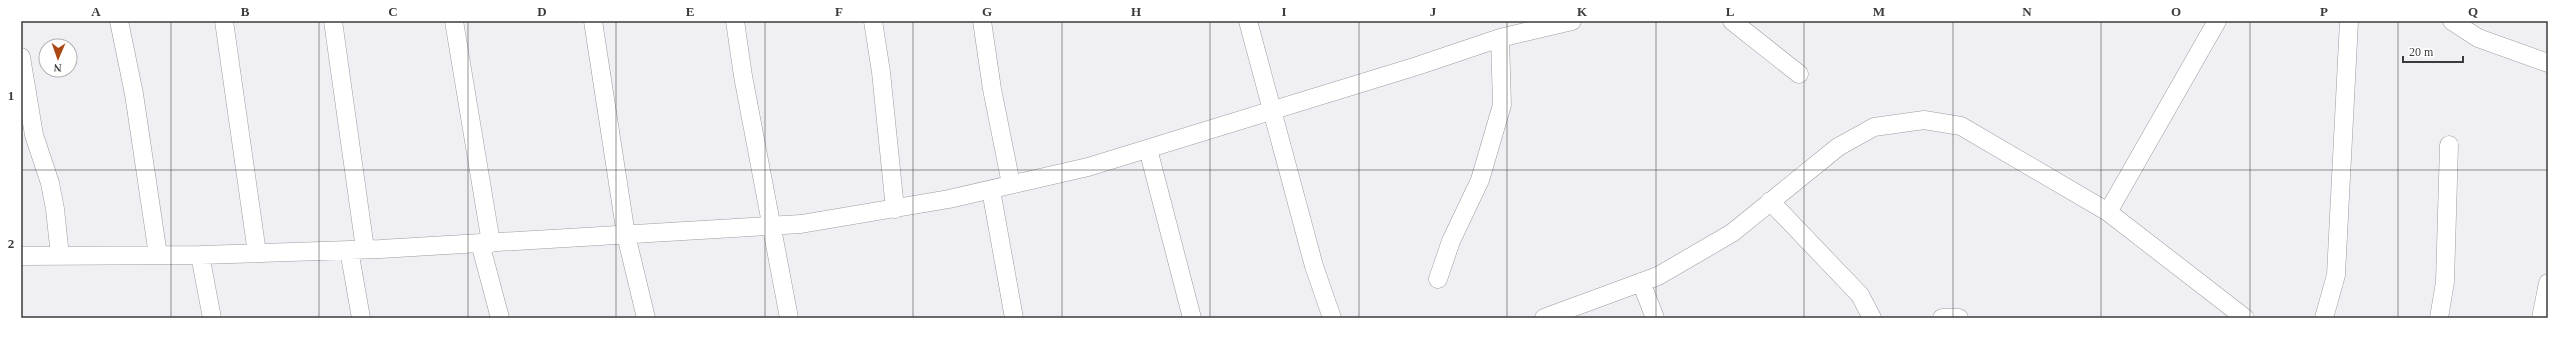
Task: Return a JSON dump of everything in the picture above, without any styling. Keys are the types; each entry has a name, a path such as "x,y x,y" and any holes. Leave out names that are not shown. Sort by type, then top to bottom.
{"street":[{"path":"119,21 134,94 158,255"},
{"path":"224,21 257,253"},
{"path":"333,21 357,250 361,318"},
{"path":"454,21 485,243 500,318"},
{"path":"592,21 626,235 646,318"},
{"path":"735,21 743,76 789,318"},
{"path":"873,21 881,72 895,209"},
{"path":"982,21 992,89 1011,184"},
{"path":"1248,21 1314,266 1332,318"},
{"path":"21,256 200,255 357,250 773,228 895,209 991,190 1011,184 1088,167 1148,150 1271,110 1417,66 1500,38 1572,21"},
{"path":"1732,21 1800,74"},
{"path":"2108,212 2217,21"},
{"path":"2324,318 2336,274 2350,21"},
{"path":"2452,21 2478,38 2548,63"},
{"path":"1438,279 1451,241 1480,180 1502,105 1500,38"},
{"path":"21,57 34,134 54,202 60,256"},
{"path":"1544,318 1658,276 1732,233 1838,147 1874,126 1924,120 1961,126 2108,212 2245,318"},
{"path":"2439,318 2445,282 2450,145"},
{"path":"1148,150 1192,318"},
{"path":"991,190 1014,318"},
{"path":"1770,202 1860,295 1872,318"},
{"path":"200,255 212,318"},
{"path":"1641,282 1655,318"},
{"path":"2541,318 2548,283"},
{"path":"1942,318 1959,318"}]}
